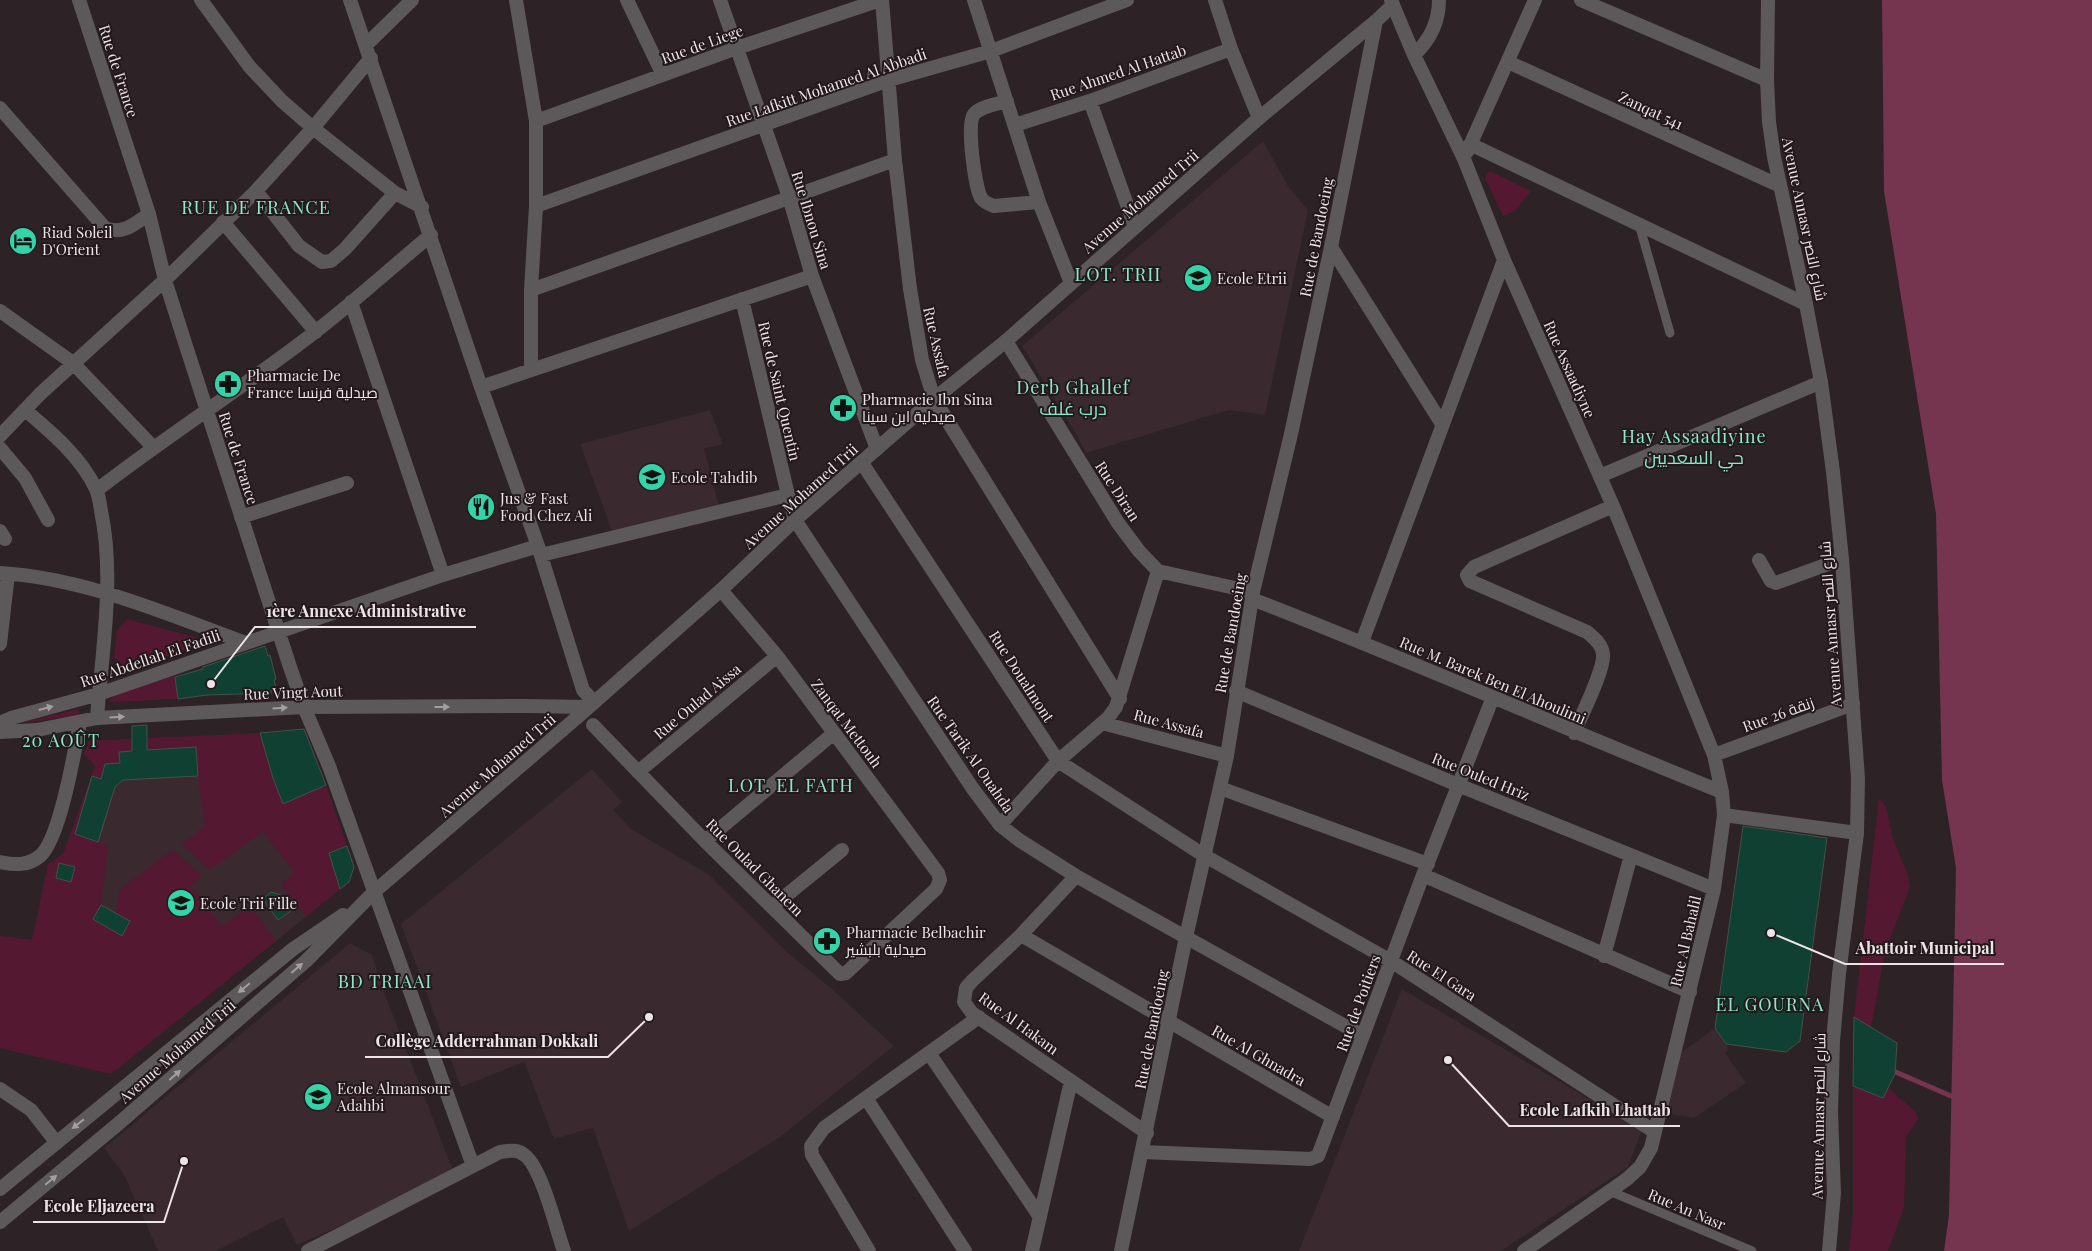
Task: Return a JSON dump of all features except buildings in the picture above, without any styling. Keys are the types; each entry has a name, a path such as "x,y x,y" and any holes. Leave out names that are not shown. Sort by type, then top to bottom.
{"street":[{"name":"Rue de France","path":"79,0 149,214 165,280 207,412 304,707 329,766 372,895 473,1166"},
{"path":"201,0 249,66 272,91 313,128 395,193 422,207"},
{"path":"350,0 422,207 481,387 539,550 583,690 591,705"},
{"path":"0,436 74,363 165,280 256,191 313,128 368,52 412,0"},
{"path":"516,0 536,121 536,206 531,290 531,370"},
{"path":"627,0 663,75"},
{"name":"Rue Ibnou Sina","path":"720,0 789,196 812,276 877,449"},
{"name":"Rue de Liege","path":"536,121 737,48 881,0"},
{"name":"Rue Assafa","path":"881,0 894,160 916,330 922,360 934,399 1120,698"},
{"path":"974,0 1016,125 1039,202 1071,284"},
{"name":"Rue Lafkitt Mohamed Al Abbadi","path":"536,206 889,80 991,51 1127,0"},
{"path":"1215,0 1259,118"},
{"path":"1414,55 1424,45 1434,29 1439,11 1439,0"},
{"path":"1464,159 1535,0"},
{"path":"1582,0 1767,80"},
{"name":"Avenue Annasr شارع النصر","path":"1768,0 1767,80 1769,122 1780,186 1806,304 1833,472 1842,559 1858,778 1857,833 1839,974 1833,1041 1831,1111 1834,1193 1830,1251"},
{"name":"Rue Assaadiyne","path":"1392,3 1414,55 1464,159 1504,260 1613,506 1714,755"},
{"name":"Avenue Mohamed Trii","path":"0,1222 118,1124 306,961 372,895 591,705 721,590 796,520 934,399 1006,341 1259,118 1376,21 1392,3"},
{"name":"Rue de Bandoeing","path":"1121,1251 1147,1133 1168,1021 1227,756 1252,595 1291,434 1376,21"},
{"name":"Rue Ahmed Al Hattab","path":"1016,125 1090,101 1232,49"},
{"name":"Zanqat 541","path":"1508,62 1780,186"},
{"path":"1007,101 980,110 974,114 971,120 978,189 982,198 988,204 994,206 1039,202"},
{"path":"1090,101 1135,227"},
{"path":"1,111 106,228 113,231 127,230 149,214"},
{"path":"1470,144 1806,304"},
{"path":"531,290 789,196 894,160"},
{"path":"256,191 299,246 322,262 331,261 345,249 395,193"},
{"path":"223,222 316,332"},
{"path":"97,490 153,447 207,412 316,332 431,235"},
{"path":"1331,247 1442,424"},
{"path":"1362,642 1504,260"},
{"path":"481,387 812,276"},
{"name":"Rue de Saint Quentin","path":"742,299 788,495 796,520"},
{"path":"351,302 443,576"},
{"path":"0,311 74,363 153,447"},
{"name":"Rue Diran","path":"1006,341 1118,523 1158,572"},
{"path":"1600,476 1820,382"},
{"path":"25,410 47,428 76,459 97,490 106,531 106,593 97,718"},
{"path":"0,448 25,478 48,520"},
{"name":"Rue Doualmont","path":"862,463 1058,760 1205,856"},
{"path":"241,517 346,482"},
{"name":"Rue Abdellah El Fadili","path":"0,723 11,718 99,694 443,576 539,550 788,495"},
{"path":"1574,732 1601,668 1604,656 1601,647 1587,632 1470,581 1467,575 1474,567 1613,506"},
{"name":"Rue Tarik Al Ouahda","path":"796,520 968,781 1000,825 1019,840 1076,876 1362,1036"},
{"path":"1759,560 1771,581 1776,583 1842,559"},
{"path":"1000,825 1058,760 1112,713 1120,698 1158,572 1252,595"},
{"path":"0,644 4,574 51,580 106,593 246,643"},
{"name":"Zanqat Mettouh","path":"721,590 777,656 938,872 940,880"},
{"name":"Rue M. Barek Ben El Ahoulimi","path":"1252,595 1574,732 1722,792"},
{"name":"Rue Oulad Aissa","path":"638,772 777,656"},
{"name":"Rue Ouled Hriz","path":"1236,690 1458,785 1714,889"},
{"name":"Rue de Poitiers","path":"1143,1152 1313,1159 1318,1156 1425,869 1493,697"},
{"name":"Rue 26 زنقة","path":"1714,755 1853,704"},
{"name":"Rue Vingt Aout","path":"0,732 37,730 97,718 304,707 591,705"},
{"path":"0,862 28,864 41,855 48,845 64,796 80,722"},
{"name":"Rue Assafa","path":"1102,723 1227,756"},
{"name":"Rue Oulad Ghanem","path":"593,725 705,841 838,973 843,975 936,889 940,880"},
{"path":"705,841 834,733"},
{"name":"Rue Al Bahalil","path":"1524,1251 1612,1192 1640,1166 1651,1148 1714,889 1724,814 1722,792 1714,755"},
{"path":"1220,788 1425,869 1604,956 1690,992"},
{"path":"1724,814 1857,833"},
{"path":"772,907 842,850"},
{"path":"1604,956 1631,855"},
{"name":"Rue El Gara","path":"1205,856 1391,961 1655,1132"},
{"name":"Rue Al Hakam","path":"1076,876 966,988 964,1002 972,1013 1147,1133"},
{"name":"Avenue Mohamed Trii","path":"0,1189 293,949 372,895"},
{"name":"Rue Al Ghnadra","path":"1021,934 1333,1117"},
{"path":"869,1251 812,1156 811,1146 824,1128 979,1017"},
{"path":"929,1053 1040,1217"},
{"path":"1032,1251 1071,1081"},
{"path":"0,1089 31,1110 56,1142"},
{"path":"866,1098 965,1251"},
{"path":"103,1104 118,1124"},
{"path":"308,1251 500,1152 515,1150 529,1158 537,1170 564,1251"}],"lane":[{"path":"1639,224 1670,333"},
{"name":"Rue An Nasr","path":"1612,1192 1752,1251"}],"shaded area":[{"path":"1882,0 2092,0 2092,1251 1944,1251 1949,1215 1956,868 1942,780 1936,514 1884,191"},
{"name":"Ecole Etrii","path":"1263,141 1288,186 1308,210 1265,415 1229,410 1086,453 1022,346"},
{"path":"1488,172 1492,172 1531,191 1515,211 1503,216 1485,178"},
{"name":"Ecole Tahdib","path":"710,410 723,444 704,449 719,506 612,531 580,444"},
{"path":"127,619 198,638 200,643 198,646 133,668 125,667 114,657 117,630"},
{"path":"175,675 178,699 110,702 115,695"},
{"path":"78,709 79,715 16,724"},
{"name":"Ecole Trii Fille","path":"260,733 283,803 326,785 354,867 349,882 111,1074 0,1048 0,936 32,940 48,864 63,854 95,766 84,754 89,741"},
{"name":"Ecole Trii Fille","path":"260,733 274,779 313,790 326,785 347,846 329,853 340,889 306,917 281,884 294,873 263,831 210,870 182,844 205,826 196,747 119,752 120,763 105,764 101,779 92,776 75,834 108,846 101,905 94,919 122,935 130,921 116,913 120,889 173,850 202,876 190,885 222,926 250,906 276,941 111,1074 0,1048 0,936 32,940 48,864 63,854 95,766 84,754 89,741"},
{"path":"592,769 622,802 613,810 631,829 708,874 787,952 832,989 894,1046 780,1137 629,1231 593,1128 554,1139 524,1062 461,1087 401,924"},
{"path":"1879,798 1886,807 1893,839 1908,875 1910,887 1885,952 1871,1028 1854,1017"},
{"name":"Ecole Almansour Adahbi","path":"350,943 372,955 382,987 452,1168 441,1181 297,1245 283,1217 216,1251 158,1251 124,1175 104,1148"},
{"path":"1402,989 1642,1130 1628,1167 1501,1251 1299,1251"},
{"path":"1715,1028 1729,1050 1725,1053 1746,1083 1694,1118 1665,1113 1679,1054"},
{"path":"1853,1086 1883,1098 1888,1088 1916,1112 1918,1119 1906,1138 1904,1208 1888,1251 1849,1251 1853,1215"}],"waterway":[{"path":"1891,1070 1951,1096"}],"place":[{"name":"Riad Soleil D'Orient","path":"23,241"},
{"name":"Ecole Etrii","path":"1198,278"},
{"name":"Pharmacie De France صيدلية فرنسا","path":"228,384"},
{"name":"Pharmacie Ibn Sina صيدلية ابن سينا","path":"843,408"},
{"name":"Ecole Tahdib","path":"652,477"},
{"name":"Jus & Fast Food Chez Ali","path":"481,507"},
{"name":"1ère Annexe Administrative","path":"211,684"},
{"name":"Ecole Trii Fille","path":"181,903"},
{"name":"Abattoir Municipal","path":"1771,933"},
{"name":"Pharmacie Belbachir صيدلية بلبشير","path":"827,941"},
{"name":"Collège Adderrahman Dokkali","path":"649,1017"},
{"name":"Ecole Lafkih Lhattab","path":"1448,1060"},
{"name":"Ecole Almansour Adahbi","path":"318,1097"},
{"name":"Ecole Eljazeera","path":"184,1161"}],"district":[{"name":"RUE DE FRANCE","path":"256,207"},
{"name":"LOT. TRII","path":"1118,274"},
{"name":"Derb Ghallef درب غلف","path":"1073,397"},
{"name":"Hay Assaadiyine حي السعديين","path":"1694,446"},
{"name":"20 AOÛT","path":"61,740"},
{"name":"LOT. EL FATH","path":"791,785"},
{"name":"BD TRIAAI","path":"385,981"},
{"name":"EL GOURNA","path":"1770,1004"}]}
